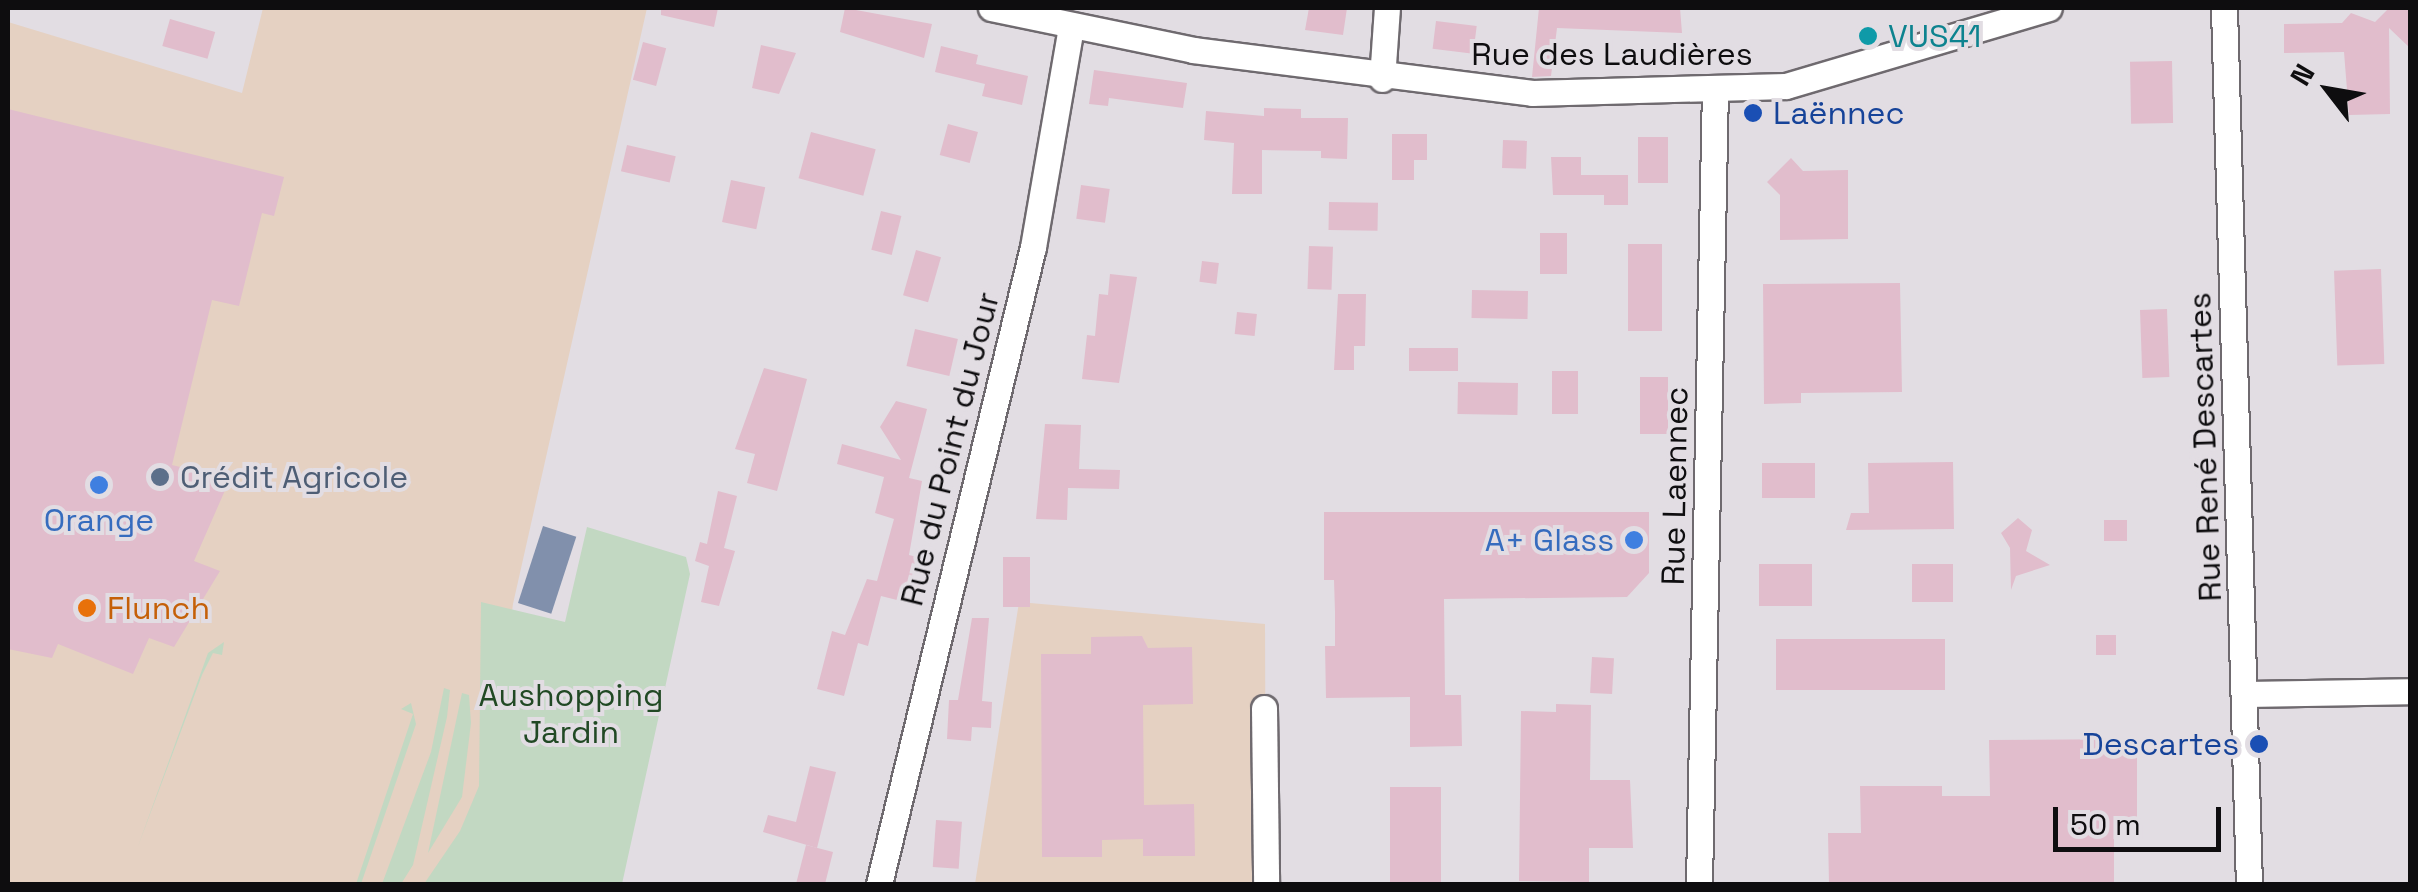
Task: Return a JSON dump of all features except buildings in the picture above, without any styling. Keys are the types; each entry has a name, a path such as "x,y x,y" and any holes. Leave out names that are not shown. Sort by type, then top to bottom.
{"street":[{"name":"Rue des Laudières","path":"991,8 1071,27 1382,78 1532,93 1786,86 2049,8"},
{"path":"1382,78 1387,8"},
{"name":"Rue René Descartes","path":"2224,8 2249,884"},
{"name":"Rue du Point du Jour","path":"879,884 1033,246 1071,27"},
{"name":"Rue Laennec","path":"1700,884 1715,89"},
{"path":"2244,694 2410,691"},
{"path":"1264,708 1266,884"}],"shaded area":[{"path":"263,8 647,8 513,604 477,884 8,884 8,22 242,93"},
{"path":"1019,602 1265,624 1266,884 975,884"}],"green space":[{"name":"Aushopping Jardin","path":"587,527 686,557 690,574 622,884 424,884 460,831 479,786 481,602 565,622"},
{"path":"224,642 222,655 213,653 202,675 137,849 208,653"},
{"path":"444,688 450,690 447,717 413,865 401,884 382,884 431,752"},
{"path":"462,693 469,695 471,723 462,797 428,853"},
{"path":"411,703 416,724 361,884 356,884 413,714 401,709"}],"water":[{"path":"543,526 576,537 551,614 518,603"}],"place":[{"name":"VUS41","path":"1868,36"},
{"name":"Laënnec","path":"1753,113"},
{"name":"Crédit Agricole","path":"160,477"},
{"name":"Orange","path":"99,485"},
{"name":"A+ Glass","path":"1634,540"},
{"name":"Flunch","path":"87,608"},
{"name":"Descartes","path":"2259,744"}]}
